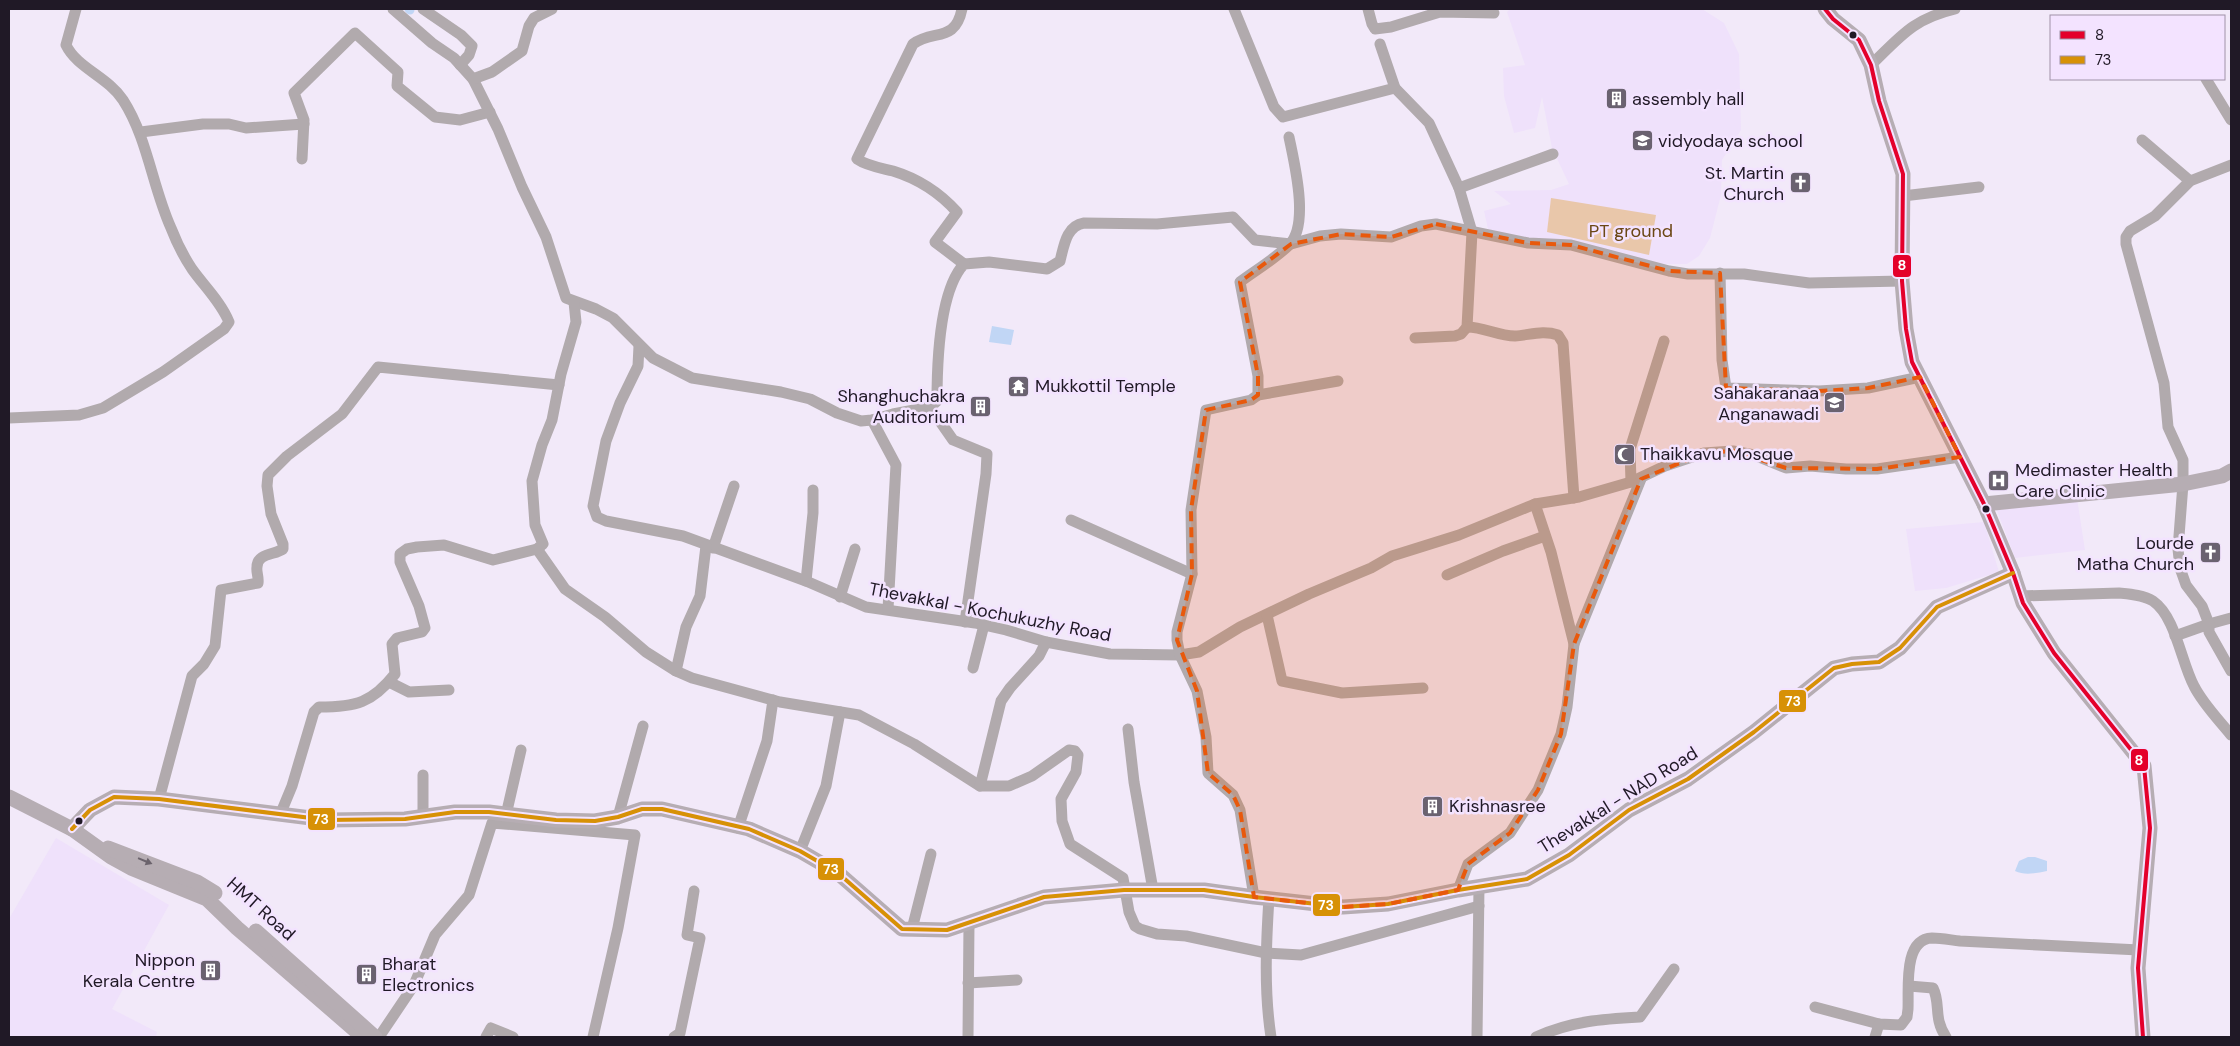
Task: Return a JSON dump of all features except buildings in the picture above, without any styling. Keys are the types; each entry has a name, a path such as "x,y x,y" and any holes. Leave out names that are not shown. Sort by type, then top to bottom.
{"main road":[{"path":"1825,9 1833,19 1859,40 1871,65 1879,101 1903,174 1902,281 1906,329 1912,362 1984,504 2013,573 2023,604 2054,653 2144,766 2150,828 2138,968 2143,1037"},
{"path":"1984,504 2183,484 2222,476 2231,471"},
{"name":"Thevakkal - NAD Road","path":"72,829 90,810 114,797 160,800 327,820 423,817 456,812 489,812 506,815 595,821 618,817 642,809 662,809 749,830 800,851 838,873 902,928 947,930 1044,897 1124,890 1204,890 1344,906 1388,904 1479,886 1527,879 1569,855 1629,810 1688,779 1754,732 1834,668 1852,664 1879,662 1900,648 1936,607 2013,573"},
{"name":"HMT Road","path":"9,797 72,829 99,846 111,857 131,868 207,899 244,935 363,1037"},
{"name":"HMT Road","path":"99,846 114,848 197,882 214,892 240,918 377,1037"}],"street":[{"path":"9,418 80,415 104,408 175,364 224,329 229,322 221,306 191,267 170,227 141,132 122,98 111,84 70,54 66,45 76,9"},
{"path":"393,9 460,65 473,79 511,157 522,187 546,237 566,298 596,309 613,318 652,358 692,378 780,392 810,399 861,421 930,407 936,401 938,340 942,322 956,275 964,264"},
{"path":"423,9 461,34 472,46 469,55 460,65"},
{"path":"473,79 492,72 522,51 529,26 534,18 552,9"},
{"path":"962,9 957,24 951,31 943,35 921,39 913,44 857,159 908,176 936,191 946,200 957,212 935,242 964,264 990,262 1047,269 1060,261 1067,237 1074,226 1084,223 1156,224 1233,217 1255,240 1291,244"},
{"path":"1234,9 1274,107 1283,117 1395,88"},
{"path":"1368,9 1375,29 1391,27 1440,12 1494,13"},
{"path":"1871,65 1918,22 1932,15 1956,9"},
{"path":"302,159 304,124 301,108 294,93 355,33 398,72 397,86 435,116 460,120 490,112"},
{"path":"1380,44 1395,88 1429,124 1459,188 1472,232 1468,327 1461,334 1455,336 1415,338"},
{"path":"2207,80 2231,120"},
{"path":"141,132 203,124 229,124 246,128 304,124"},
{"path":"1289,137 1298,188 1298,226 1291,244"},
{"path":"2142,140 2190,181"},
{"path":"1459,188 1553,154"},
{"path":"2231,165 2190,181 2155,216 2130,230 2126,237 2126,244 2164,383 2168,427 2182,460 2183,484 2178,549 2180,568 2186,585 2202,606 2209,624 2209,632 2231,671"},
{"path":"1903,196 1979,187"},
{"path":"1258,394 1258,376 1240,282 1291,244 1320,236 1342,234 1391,237 1421,226 1436,224 1528,243 1571,245 1669,271 1688,274 1720,272 1781,278 1809,283 1902,281"},
{"path":"1720,272 1722,360 1726,388 1819,391 1868,388 1920,377"},
{"path":"280,814 292,786 314,712 319,707 346,707 362,703 376,694 395,674 392,644 396,638 422,632 425,628 419,606 400,562 400,554 407,549 444,545 493,560 537,549 543,544 535,525 532,481 542,444 552,420 559,385 576,322 574,302"},
{"path":"1468,327 1479,327 1492,332 1514,336 1534,332 1558,334 1563,343 1574,498"},
{"path":"1458,890 1468,864 1510,833 1538,790 1561,734 1567,707 1574,644 1636,480 1630,449 1664,341"},
{"name":"Thevakkal - Kochukuzhy Road","path":"639,346 638,366 620,402 606,442 593,506 596,517 606,521 683,536 806,581 866,607 984,625 1046,642 1110,654 1180,655 1199,652 1240,627 1309,594 1371,568 1392,556 1459,535 1534,504 1574,498 1636,480 1665,466 1704,453 1733,451 1754,455 1786,468 1810,466 1846,470 1877,469 1960,457"},
{"path":"160,800 192,676 204,664 215,646 221,590 255,585 259,579 256,566 258,560 282,549 283,544 271,514 267,486 268,475 287,456 342,414 378,367 559,385"},
{"path":"1254,897 1240,810 1232,795 1208,773 1210,769 1206,737 1197,691 1180,655 1177,632 1192,574 1191,510 1206,410 1251,400 1258,394 1338,381"},
{"path":"930,407 953,440 987,454 986,474 965,622"},
{"path":"872,420 896,465 888,609"},
{"path":"676,671 686,627 700,596 709,547 734,486"},
{"path":"806,581 813,513 813,490"},
{"path":"1534,504 1551,552 1574,644"},
{"path":"1071,520 1192,574"},
{"path":"1446,575 1545,536"},
{"path":"537,549 565,589 605,617 646,652 676,671 692,678 773,700 859,715 914,744 980,786 1009,786 1032,776 1068,750 1075,751 1078,755 1076,772 1061,799 1062,821 1070,844 1123,878 1129,912 1136,926 1140,928 1157,934 1186,936 1266,953 1301,955 1479,906"},
{"path":"840,597 855,549"},
{"path":"2020,596 2119,593 2152,600 2169,619 2184,665 2195,688 2229,727"},
{"path":"1268,615 1282,681 1342,693 1423,688"},
{"path":"2174,636 2231,618"},
{"path":"973,668 984,625"},
{"path":"980,786 1001,701 1010,688 1039,656 1046,642"},
{"path":"389,682 409,692 449,690"},
{"path":"738,828 766,741 773,700"},
{"path":"800,851 826,786 840,712"},
{"path":"618,817 644,726"},
{"path":"1128,729 1135,791 1153,890"},
{"path":"506,815 521,750"},
{"path":"423,775 423,817"},
{"path":"377,1037 414,985 435,935 469,895 492,823 635,835 618,928 593,1037"},
{"path":"912,929 931,854"},
{"path":"1477,1037 1479,886"},
{"path":"674,1037 680,1033 700,938 687,935 694,891"},
{"path":"1269,898 1266,953 1267,1005 1271,1037"},
{"path":"968,1037 969,923"},
{"path":"1815,1007 1879,1024 1901,1025 1907,1017 1911,951 1920,941 1932,938 2139,950"},
{"path":"1536,1037 1558,1027 1594,1019 1640,1017 1674,969"},
{"path":"968,983 1017,980"},
{"path":"1910,986 1933,988 1936,994 1937,1017 1940,1028 1946,1037"},
{"path":"1875,1037 1879,1024"},
{"path":"486,1037 491,1028 513,1037"}],"highlighted area":[{"path":"1436,224 1528,243 1571,245 1669,271 1720,273 1726,388 1819,391 1868,388 1920,377 1960,457 1877,469 1786,468 1733,451 1704,453 1641,479 1574,644 1561,734 1538,790 1510,833 1468,864 1458,890 1388,904 1343,907 1254,897 1240,810 1233,795 1208,773 1197,691 1177,640 1192,574 1191,510 1206,410 1251,400 1258,395 1258,376 1240,282 1291,244 1341,234 1391,237"}],"shaded area":[{"name":"vidyodaya school","path":"1510,9 1702,9 1724,23 1739,54 1741,130 1722,160 1721,195 1710,238 1699,256 1687,264 1644,264 1506,235 1488,229 1484,211 1511,204 1494,191 1551,190 1569,184 1552,148 1542,97 1535,128 1514,133 1504,96 1503,68 1525,65 1507,12"},
{"path":"2077,498 2085,550 2015,558 1996,508"},
{"path":"1984,522 1999,572 1946,588 1915,591 1906,529"},
{"path":"56,838 169,905 112,1009 157,1032 156,1037 9,1037 9,919"}],"green space":[{"name":"PT ground","path":"1551,198 1656,215 1649,255 1547,232"}],"water":[{"path":"992,326 1014,330 1011,345 989,342"},
{"path":"2028,857 2047,861 2047,871 2027,874 2015,871 2019,861"}],"transit line":[{"name":"8","path":"1825,9 1833,19 1859,40 1871,65 1879,101 1903,174 1902,281 1906,329 1912,362 1984,504 2013,573 2023,603 2054,653 2144,766 2150,828 2138,968 2143,1037"},
{"name":"73","path":"72,829 90,810 114,797 159,799 327,820 405,819 455,812 489,812 556,820 595,821 618,817 642,809 662,809 749,829 800,851 838,873 902,929 947,930 1044,897 1124,890 1204,890 1343,907 1388,904 1527,879 1569,855 1629,810 1688,779 1754,732 1834,668 1852,664 1879,662 1900,648 1937,607 2013,573"}],"place":[{"name":"assembly hall","path":"1616,99"},
{"name":"vidyodaya school","path":"1642,141"},
{"name":"St. Martin Church","path":"1800,183"},
{"name":"Mukkottil Temple","path":"1019,386"},
{"name":"Sahakaranaa Anganawadi","path":"1835,403"},
{"name":"Shanghuchakra Auditorium","path":"981,406"},
{"name":"Thaikkavu Mosque","path":"1624,454"},
{"name":"Medimaster Health Care Clinic","path":"1999,480"},
{"name":"Lourde Matha Church","path":"2210,553"},
{"name":"Krishnasree","path":"1433,806"},
{"name":"Nippon Kerala Centre","path":"211,970"},
{"name":"Bharat Electronics","path":"366,974"}]}
